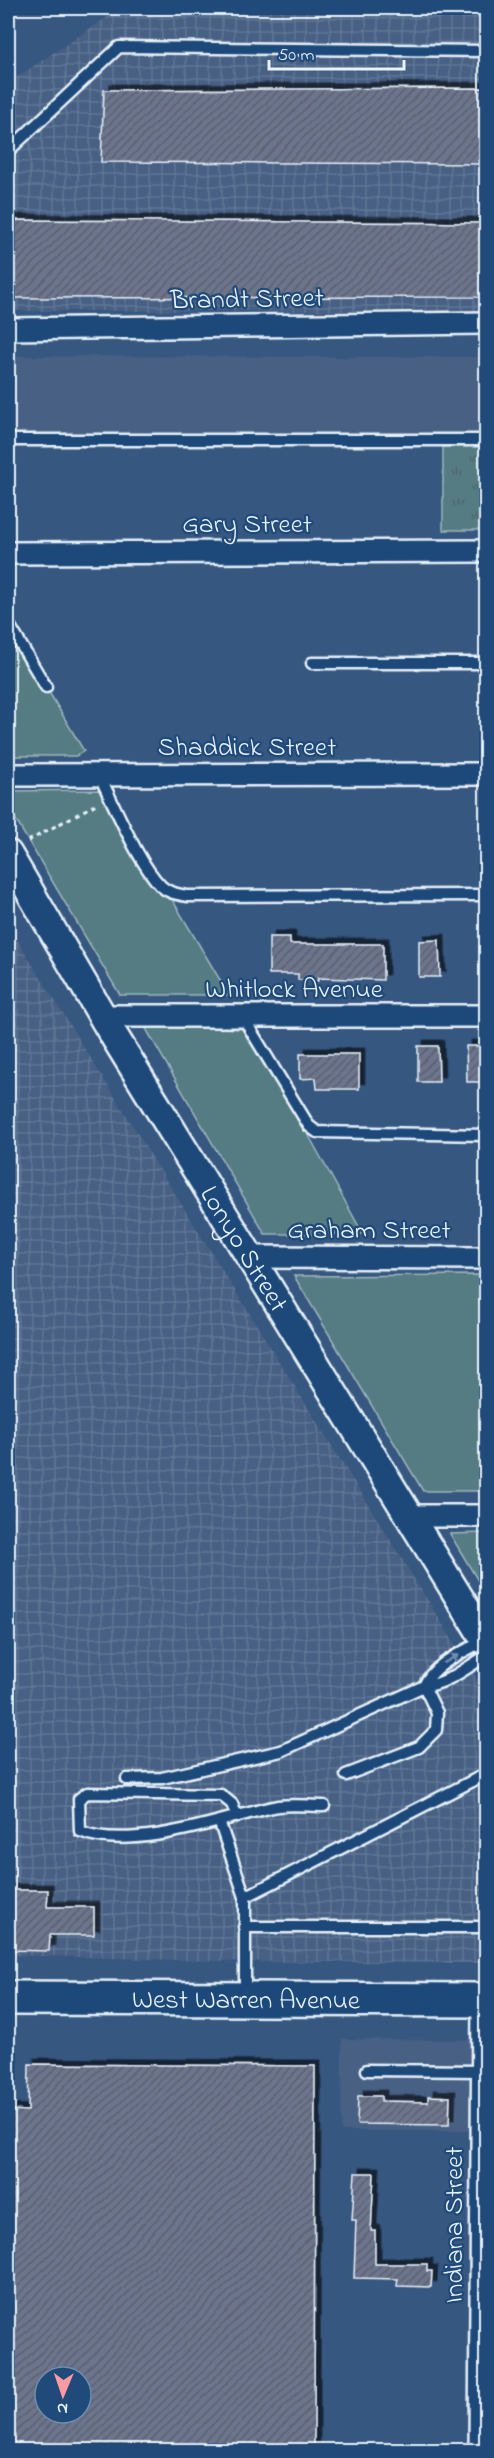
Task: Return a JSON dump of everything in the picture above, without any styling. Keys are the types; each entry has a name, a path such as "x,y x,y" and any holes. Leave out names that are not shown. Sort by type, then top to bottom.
{"main road":[{"name":"West Warren Avenue","path":"8,1998 485,2000"}],"street":[{"name":"Brandt Street","path":"8,329 486,324"},
{"name":"Gary Street","path":"8,553 486,551"},
{"name":"Shaddick Street","path":"8,775 486,774"},
{"name":"Lonyo Street","path":"18,848 16,887 102,1016 252,1257 486,1646"},
{"name":"Whitlock Avenue","path":"102,1016 486,1016"},
{"name":"Graham Street","path":"252,1257 486,1258"},
{"path":"408,1516 486,1516"},
{"name":"Indiana Street","path":"480,2451 485,2000"}],"lane":[{"path":"8,151 119,47 486,51"},
{"path":"8,440 486,440"},
{"path":"8,623 46,687"},
{"path":"312,663 486,663"},
{"path":"99,775 146,866 161,886 170,893 187,896 486,895"},
{"path":"242,1016 309,1126 317,1132 486,1135"},
{"path":"423,1686 427,1677 438,1667 486,1646"},
{"path":"128,1779 162,1778 281,1751 423,1686 434,1686 446,1680 486,1646"},
{"path":"346,1776 419,1747 436,1730 437,1713 423,1686"},
{"path":"245,1897 486,1774"},
{"path":"237,1817 232,1804 221,1795 87,1793 79,1799 80,1831 92,1837 130,1838 194,1828 219,1821 237,1817 278,1806 324,1806"},
{"path":"219,1821 245,1897 245,1999"},
{"path":"244,1927 486,1927"},
{"path":"367,2070 484,2071"}],"path":[{"path":"18,848 110,796"}],"shaded area":[{"path":"121,8 486,8 486,311 8,311 8,83"},
{"path":"8,356 486,357 486,446 8,448"},
{"path":"8,925 486,1694 486,1963 211,1961 8,1955"},
{"path":"342,2039 486,2040 486,2131 341,2131"}],"green space":[{"path":"486,446 486,530 443,530 443,447"},
{"path":"8,623 84,751 76,756 8,756"},
{"path":"107,790 229,995 120,995 8,807 8,791"},
{"path":"145,1027 250,1029 363,1234 265,1234"},
{"path":"486,1275 486,1491 423,1491 294,1276"},
{"path":"486,1533 486,1594 450,1534"}],"building":[{"path":"486,88 486,164 101,162 104,90"},
{"path":"8,220 486,223 486,297 8,298"},
{"path":"269,937 290,937 290,944 383,944 383,980 318,978 318,981 298,980 298,974 269,974"},
{"path":"439,940 440,977 419,977 419,941"},
{"path":"418,1046 438,1046 439,1082 418,1082"},
{"path":"466,1046 486,1046 486,1082 467,1082"},
{"path":"300,1054 359,1054 359,1089 317,1089 316,1078 300,1079"},
{"path":"8,1890 48,1890 47,1907 94,1907 94,1935 50,1935 49,1951 8,1950"},
{"path":"29,2064 315,2066 314,2451 8,2451 8,2110 28,2111"},
{"path":"358,2096 381,2096 381,2101 428,2102 428,2096 450,2097 449,2125 357,2124"},
{"path":"355,2173 374,2173 371,2231 375,2231 375,2264 427,2264 427,2271 432,2271 431,2287 397,2286 398,2279 354,2278 356,2220 352,2220"}]}
